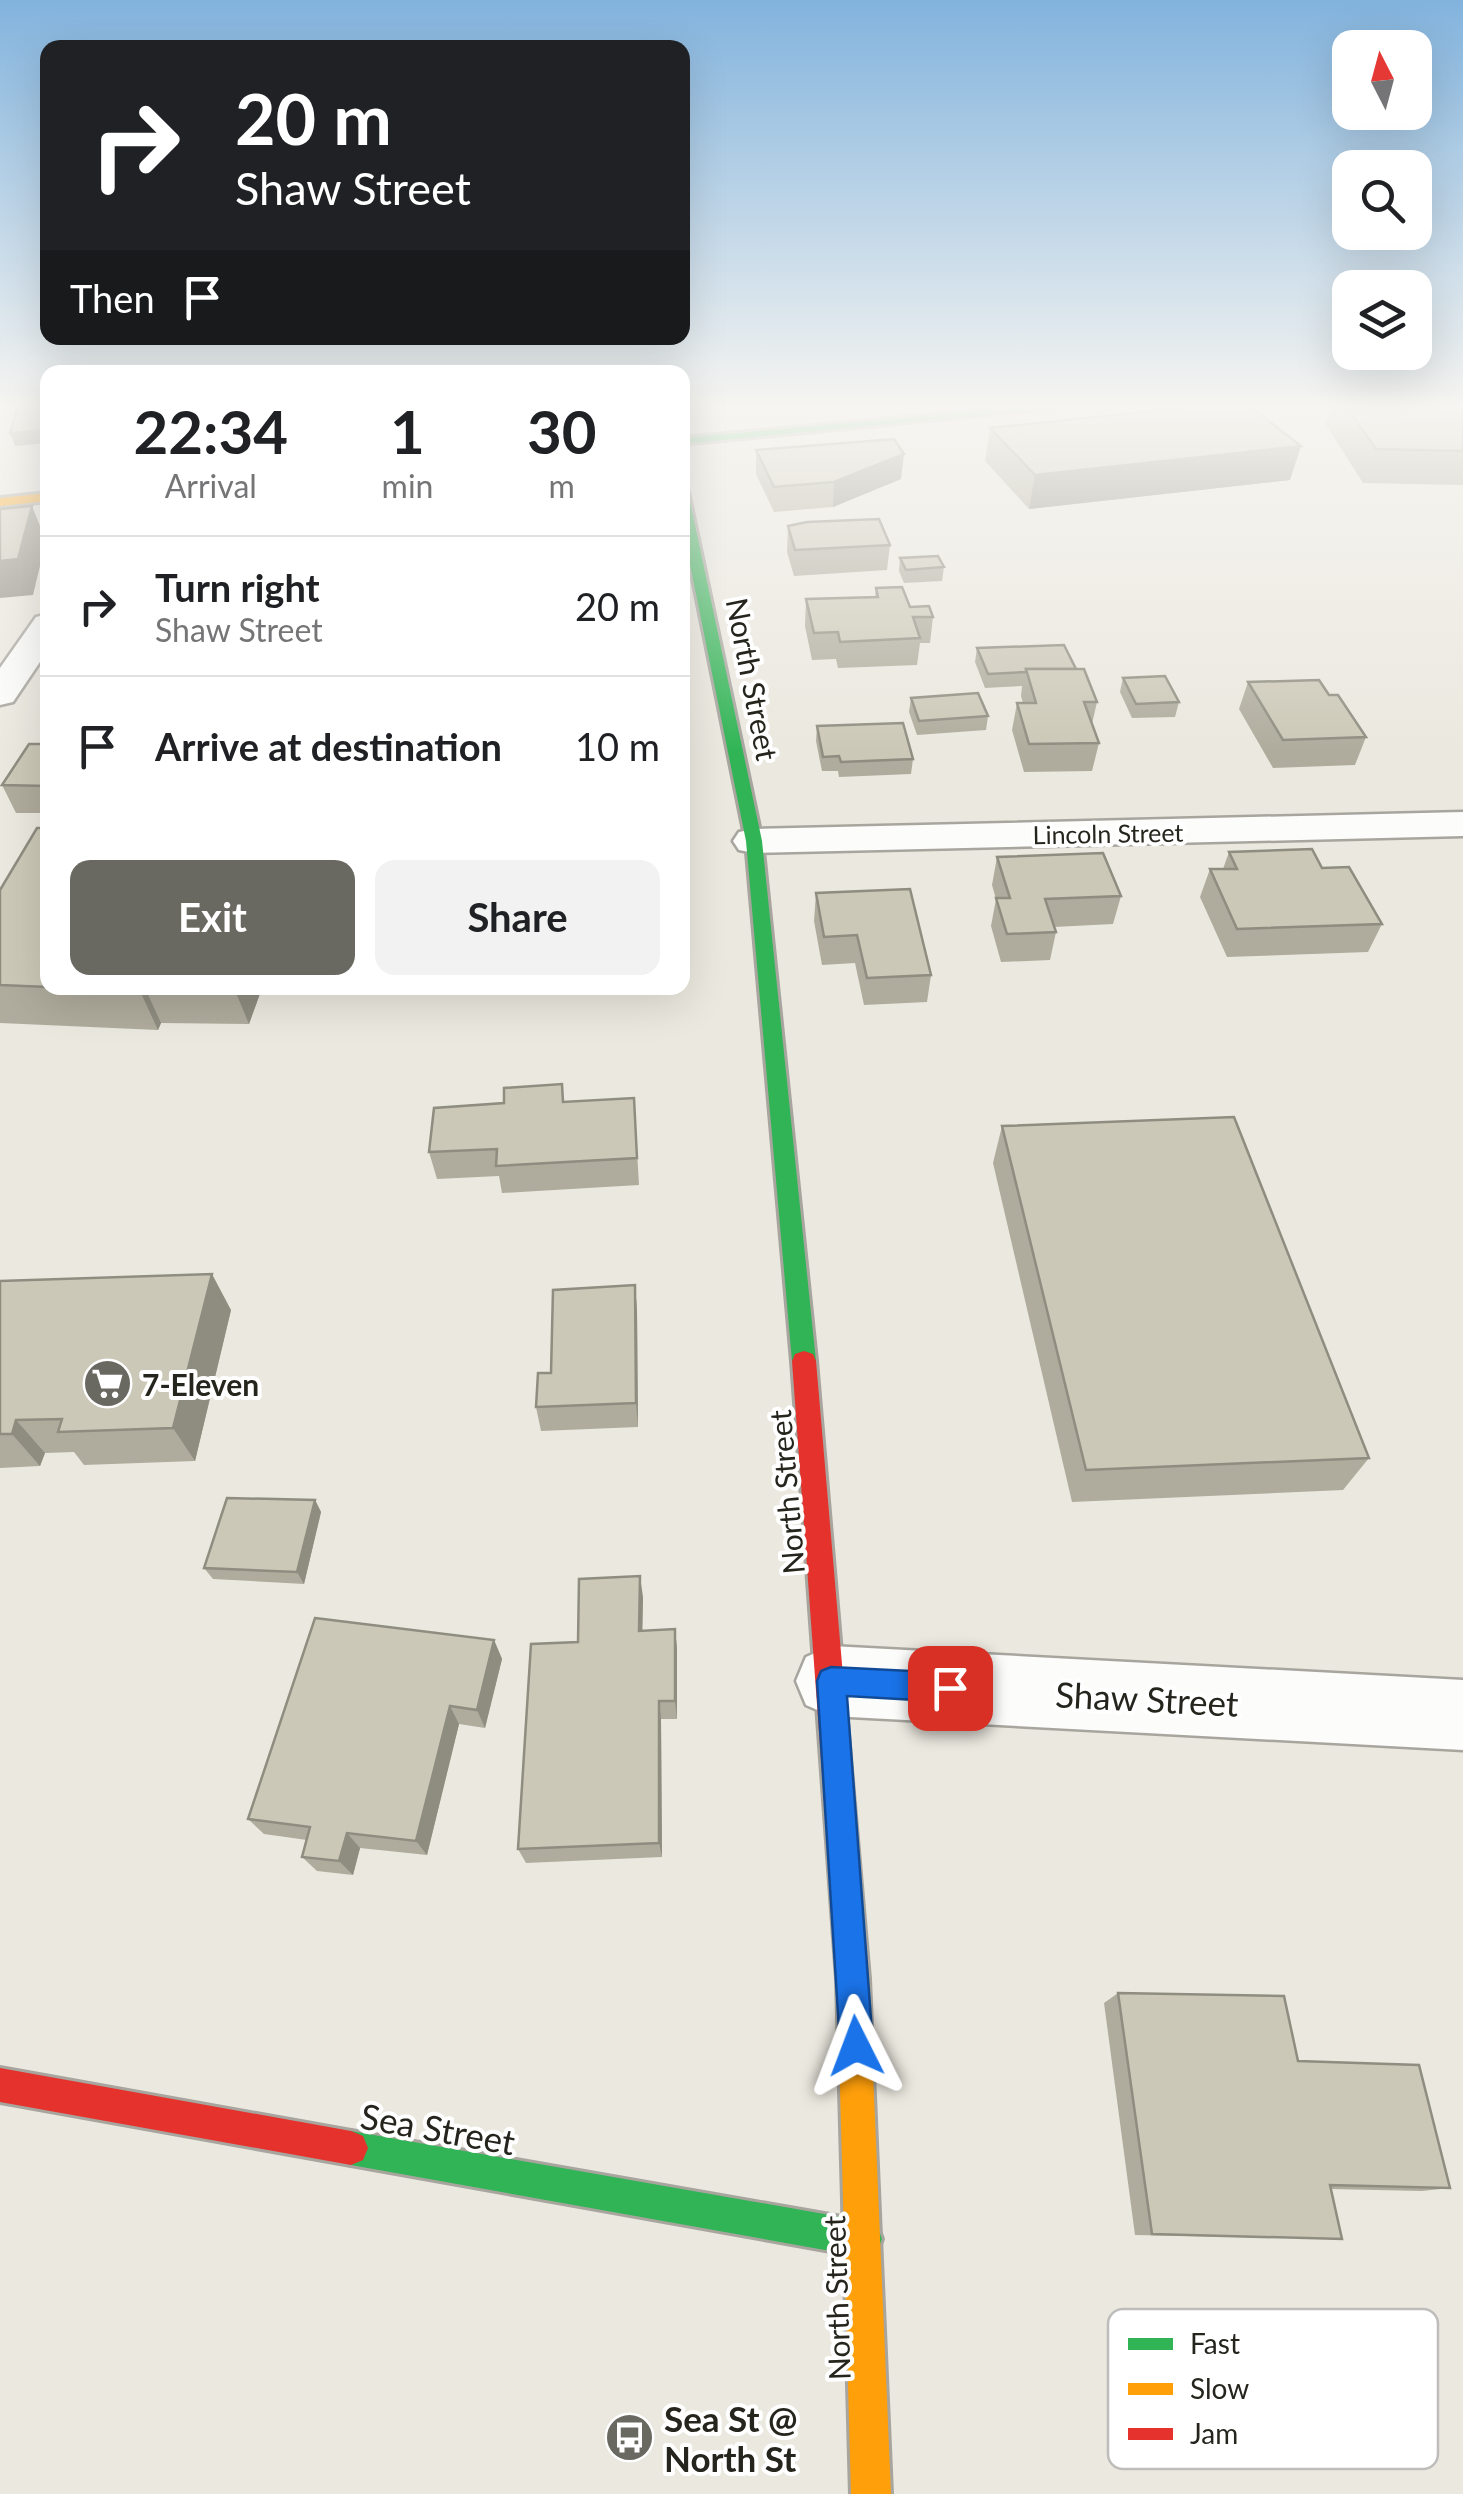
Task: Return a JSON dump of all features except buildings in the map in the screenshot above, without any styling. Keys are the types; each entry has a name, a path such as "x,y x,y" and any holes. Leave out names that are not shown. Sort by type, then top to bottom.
{"street":[{"name":"North Street","path":"690,531 754,842 831,1681 853,1968 871,2494"},
{"path":"0,694 40,636"},
{"name":"Lincoln Street","path":"754,842 1463,824"},
{"name":"Shaw Street","path":"831,1681 1463,1715"},
{"name":"Sea Street","path":"0,2085 864,2239"}],"traffic: fast":[{"path":"690,531 754,841 804,1361"},
{"path":"351,2148 864,2239"}],"traffic: slow":[{"path":"853,1979 871,2494"}],"traffic: jam":[{"path":"804,1361 853,1979"},
{"path":"0,2085 351,2148"}],"place":[{"name":"7-Eleven","path":"107,1384"},
{"name":"Sea St @ North St","path":"629,2438"}],"route":[{"path":"856,2046 831,1681 950,1688"}]}
